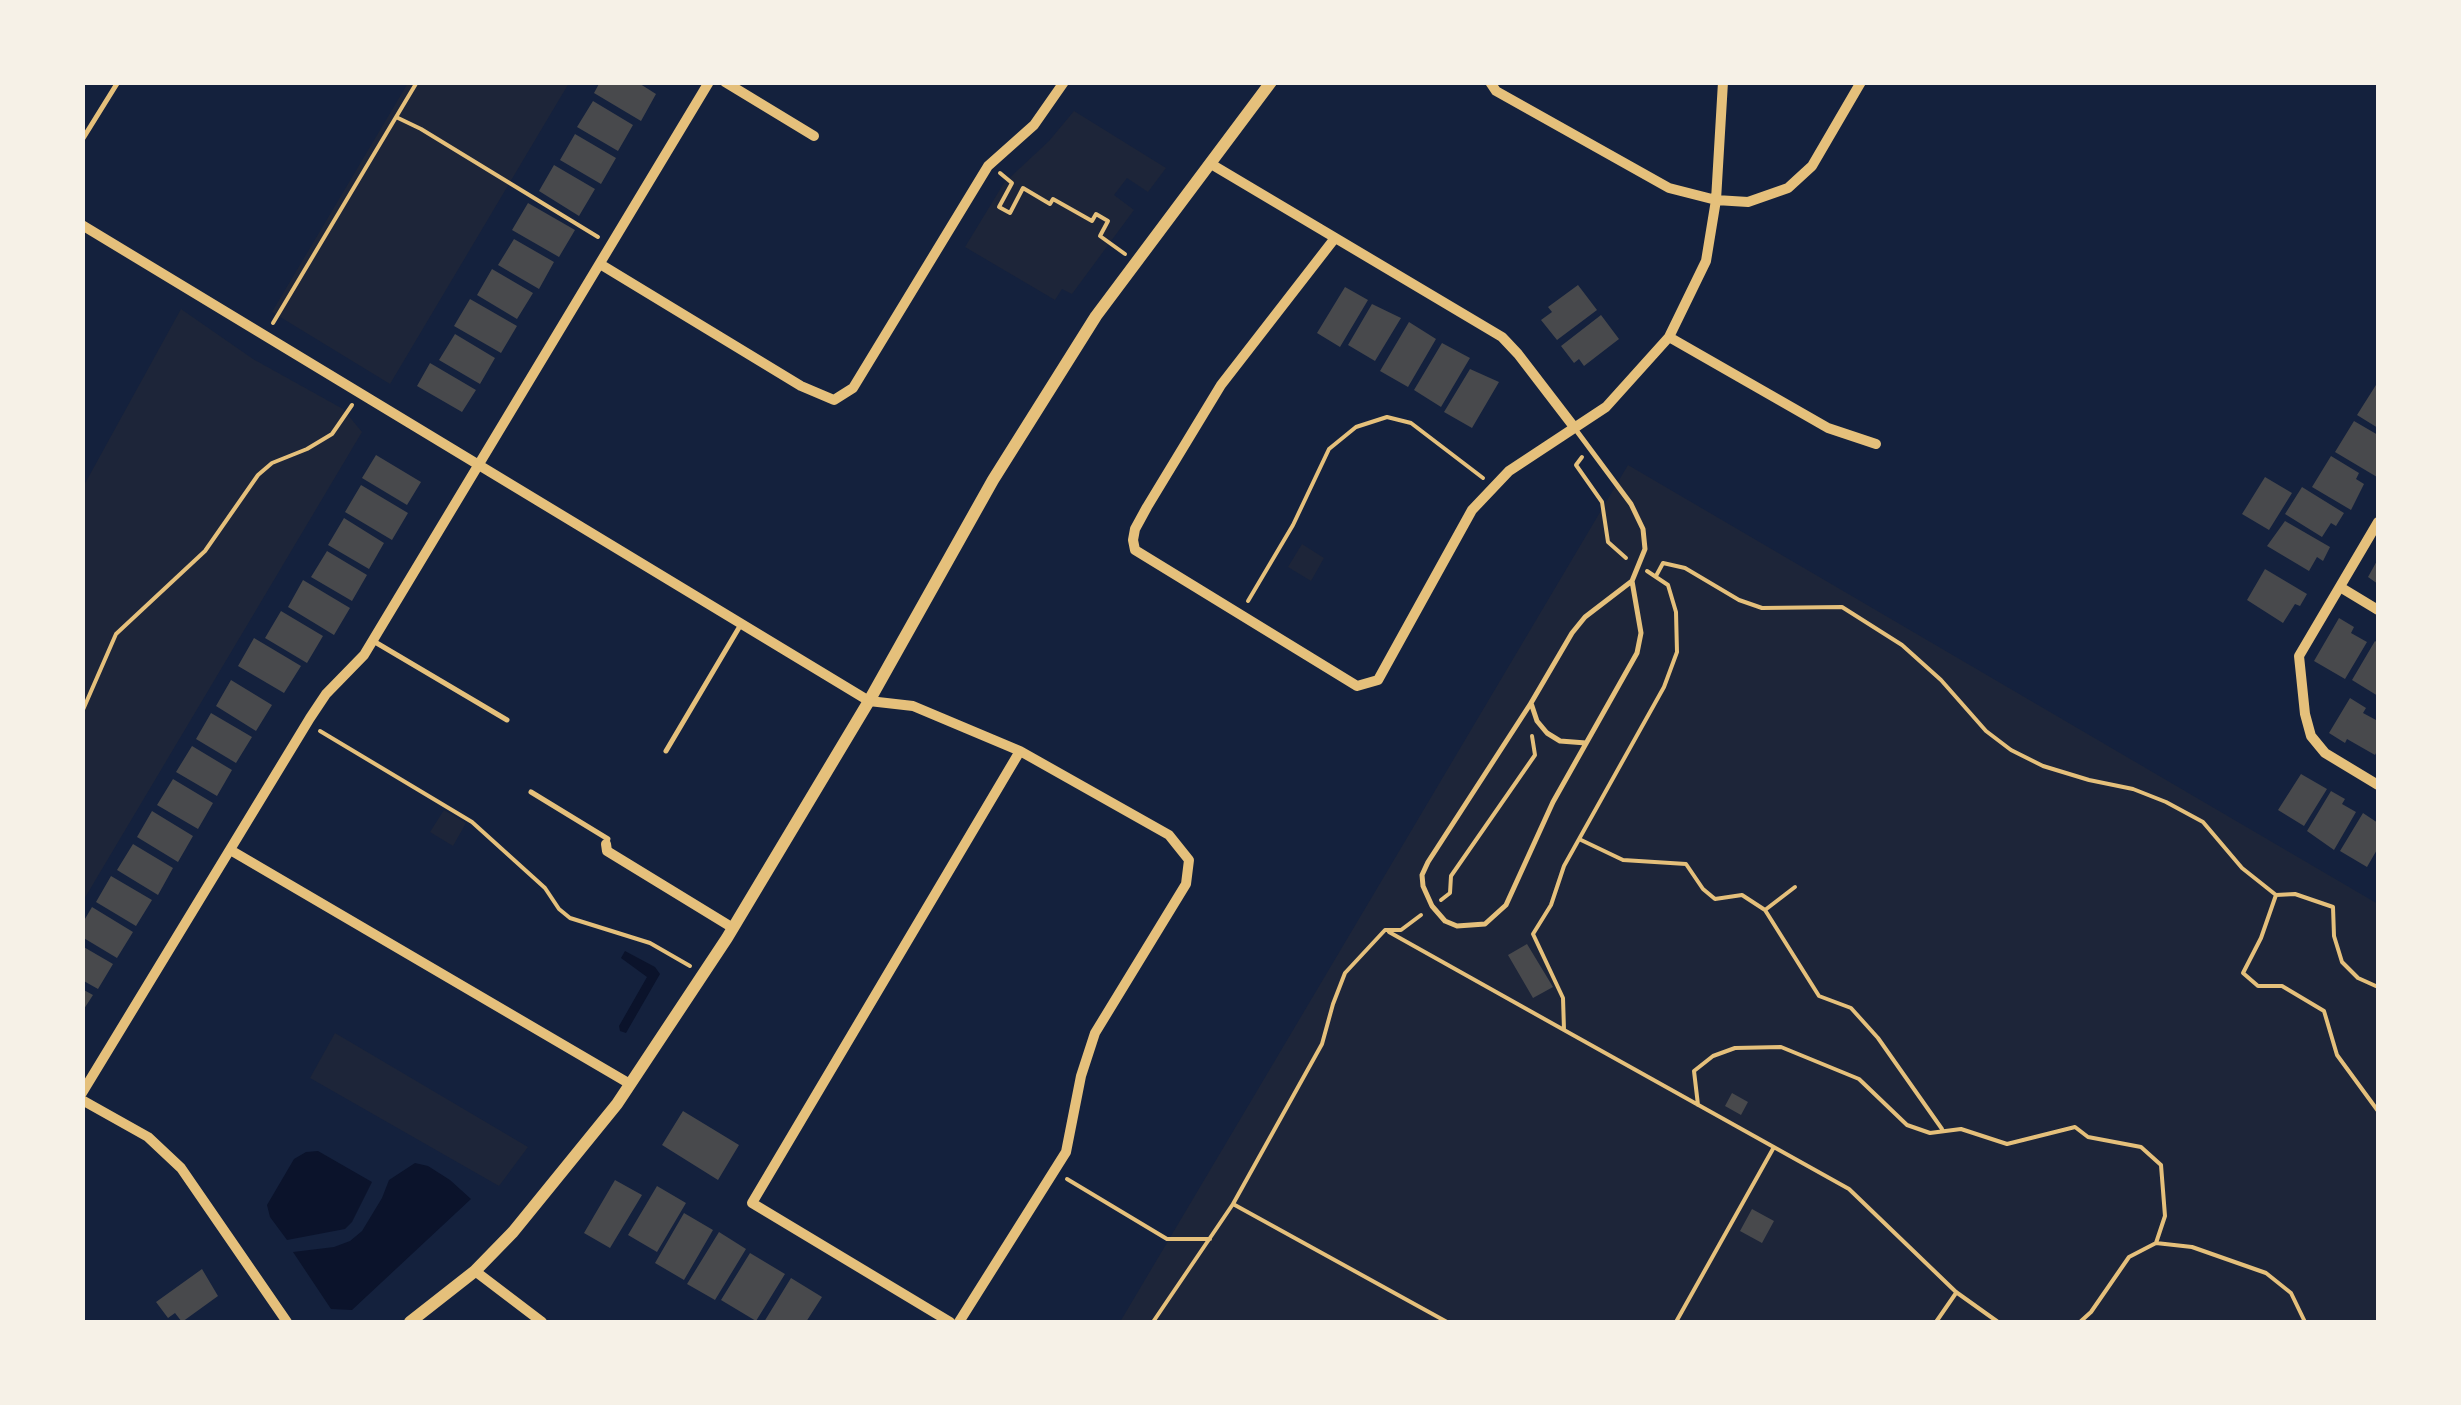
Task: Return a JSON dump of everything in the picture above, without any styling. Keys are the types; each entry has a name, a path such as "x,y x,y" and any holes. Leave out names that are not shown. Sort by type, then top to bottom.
{"street":[{"path":"288,1322 181,1168 148,1138 82,1097 307,723 326,694 364,655 708,82"},
{"path":"725,82 814,136"},
{"path":"600,264 801,386 834,400 853,388 989,165 1034,125 1064,82"},
{"path":"410,1322 474,1271 512,1232 630,1084 733,928 869,700 993,480 1096,316 1270,82"},
{"path":"1490,82 1496,92 1668,188 1716,200 1748,202 1788,188 1812,166 1861,82"},
{"path":"1335,238 1221,384 1135,529 1135,550 1357,686 1378,680 1472,510 1509,471 1606,407 1669,338 1706,261 1716,200 1723,82"},
{"path":"1211,164 1502,338 1574,427"},
{"path":"82,225 869,700 912,706 1020,751 1169,835 1189,860 1186,884 1095,1032 1081,1076 1066,1152 959,1322"},
{"path":"1669,338 1828,428 1876,444"},
{"path":"2378,522 2299,656 2311,736 2325,753 2378,786"},
{"path":"2340,587 2378,610"},
{"path":"950,1322 752,1203 1020,751"},
{"path":"606,844 607,850 733,928"},
{"path":"232,851 630,1084"},
{"path":"474,1271 542,1322"}],"lane":[{"path":"82,140 118,82"},
{"path":"1574,427 1631,504 1646,549 1632,581 1585,617 1428,862 1422,874 1423,886 1432,906 1445,921 1457,926 1485,924 1506,905 1553,802 1637,652 1642,633 1632,581"},
{"path":"666,751 742,623"},
{"path":"372,641 507,720"},
{"path":"1531,703 1537,722 1560,740 1586,744"},
{"path":"531,792 608,838 606,844"}],"path":[{"path":"266,336 416,82"},
{"path":"396,118 421,129 611,244"},
{"path":"989,165 1012,183 998,207 1010,213 1023,188 1050,204 1053,199 1092,221 1096,214 1108,221 1100,236 1137,262"},
{"path":"82,712 116,634 204,551 258,474 272,463 307,450 332,434 360,393"},
{"path":"1239,614 1293,526 1329,449 1356,427 1386,416 1411,423 1494,488"},
{"path":"1564,1030 1563,998 1533,934 1552,906 1564,866 1664,687 1676,652 1676,612 1668,585 1618,554 1608,542 1602,502 1576,464 1590,448"},
{"path":"1656,576 1663,563 1685,568 1739,600 1762,608 1842,607 1902,645 1941,680 1986,731 2010,750 2074,776 2133,789 2194,815 2242,868 2276,895 2295,894 2333,907 2334,936 2342,962 2358,978 2378,987"},
{"path":"1154,1322 1233,1204 1322,1044 1345,973 1385,930 1400,930 1450,893 1452,876 1535,755 1532,735 1537,722"},
{"path":"307,723 472,822 545,888 570,918 650,943 702,974"},
{"path":"1579,839 1623,860 1686,864 1715,898 1742,895 1765,910 1819,996 1851,1008 1878,1038 1943,1131"},
{"path":"1765,910 1795,888"},
{"path":"2276,895 2261,938 2242,973 2258,986 2282,986 2324,1011 2337,1055 2378,1111"},
{"path":"1385,930 1850,1190 1956,1292 1998,1322"},
{"path":"1698,1104 1694,1071 1713,1056 1734,1048 1781,1046 1859,1079 1908,1125 1930,1133 1960,1129 2008,1144 2075,1127 2088,1137 2141,1146 2161,1166 2164,1216 2156,1243"},
{"path":"1676,1322 1774,1147"},
{"path":"1053,1171 1166,1239 1210,1238"},
{"path":"1233,1204 1446,1322"},
{"path":"2080,1322 2092,1312 2129,1258 2156,1243 2192,1247 2266,1273 2291,1293 2305,1322"},
{"path":"1936,1322 1956,1292"}],"shaded area":[{"path":"408,83 569,83 390,384 272,312"},
{"path":"1074,111 1166,168 1148,192 1127,178 1114,195 1134,210 1072,294 1062,289 1055,300 965,247 1004,183"},
{"path":"181,309 253,359 343,409 362,432 83,901 83,487"},
{"path":"1628,465 2378,904 2378,1322 1120,1322"},
{"path":"1302,544 1324,558 1311,581 1288,567"},
{"path":"444,810 466,823 453,846 430,832"},
{"path":"625,951 655,967 660,974 626,1033 619,1026 647,977 621,958"},
{"path":"335,1033 528,1147 499,1186 310,1078"},
{"path":"318,1151 372,1182 345,1229 287,1240 270,1217 267,1205 294,1159"},
{"path":"415,1163 450,1180 471,1199 352,1310 331,1309 293,1252 350,1241 362,1231 389,1180"}],"building":[{"path":"600,82 637,82 656,94 641,121 594,93"},
{"path":"593,101 633,125 618,151 577,127"},
{"path":"575,134 616,158 601,184 560,160"},
{"path":"554,165 595,189 579,216 539,191"},
{"path":"528,203 575,230 559,257 512,230"},
{"path":"514,239 554,262 539,289 498,265"},
{"path":"492,269 533,293 517,319 477,295"},
{"path":"1578,285 1597,310 1557,340 1541,320 1552,312 1548,307"},
{"path":"1345,287 1368,300 1340,347 1317,333"},
{"path":"470,299 517,326 501,353 454,326"},
{"path":"1372,304 1401,318 1375,361 1348,345"},
{"path":"1601,315 1619,339 1584,366 1579,359 1574,363 1561,346"},
{"path":"1409,322 1436,339 1408,387 1380,371"},
{"path":"455,334 495,358 480,384 439,360"},
{"path":"1442,343 1470,358 1441,407 1414,390"},
{"path":"430,363 476,390 462,412 417,386"},
{"path":"1470,369 1499,382 1472,428 1444,412"},
{"path":"2378,387 2378,428 2357,415"},
{"path":"2354,421 2378,435 2377,477 2335,452"},
{"path":"376,455 421,482 407,505 362,478"},
{"path":"2331,456 2359,473 2356,479 2364,484 2351,510 2312,487"},
{"path":"2265,477 2292,493 2269,530 2242,514"},
{"path":"361,485 408,513 392,540 345,512"},
{"path":"2302,487 2344,513 2322,537 2285,514"},
{"path":"344,518 384,543 369,569 328,545"},
{"path":"2285,521 2330,547 2323,561 2317,557 2309,571 2267,546"},
{"path":"327,551 367,575 352,601 311,577"},
{"path":"2378,559 2378,584 2368,577"},
{"path":"2265,569 2307,594 2283,623 2247,600"},
{"path":"303,580 350,608 334,635 288,607"},
{"path":"281,611 323,636 307,663 265,638"},
{"path":"2339,618 2354,627 2351,633 2367,642 2345,679 2314,661"},
{"path":"254,638 301,666 284,693 238,666"},
{"path":"2375,641 2378,643 2378,696 2352,680"},
{"path":"231,680 272,705 256,731 216,706"},
{"path":"2350,698 2366,708 2363,713 2376,720 2378,716 2375,755 2329,733"},
{"path":"211,713 252,737 236,763 196,739"},
{"path":"192,746 232,770 217,796 176,772"},
{"path":"2301,774 2327,789 2304,826 2278,810"},
{"path":"173,779 213,803 198,829 157,805"},
{"path":"2331,791 2356,812 2334,850 2307,831"},
{"path":"152,811 193,836 178,862 137,837"},
{"path":"2363,813 2378,823 2378,848 2367,867 2340,851"},
{"path":"133,844 173,868 158,895 117,870"},
{"path":"111,876 152,900 136,926 96,902"},
{"path":"92,907 133,932 117,958 82,937 82,924"},
{"path":"1527,944 1553,987 1533,998 1508,955"},
{"path":"82,946 113,964 98,989 82,980"},
{"path":"82,989 93,995 82,1012"},
{"path":"1732,1093 1748,1102 1741,1115 1725,1106"},
{"path":"683,1111 739,1145 718,1180 662,1145"},
{"path":"615,1180 642,1195 610,1248 584,1233"},
{"path":"657,1186 686,1203 657,1252 628,1235"},
{"path":"1752,1209 1774,1221 1762,1243 1740,1231"},
{"path":"684,1213 713,1230 684,1280 655,1263"},
{"path":"719,1232 746,1249 715,1300 687,1284"},
{"path":"750,1253 785,1274 756,1321 721,1300"},
{"path":"202,1269 218,1296 182,1322 175,1313 168,1318 156,1302"},
{"path":"791,1278 822,1297 806,1322 764,1322"}]}
